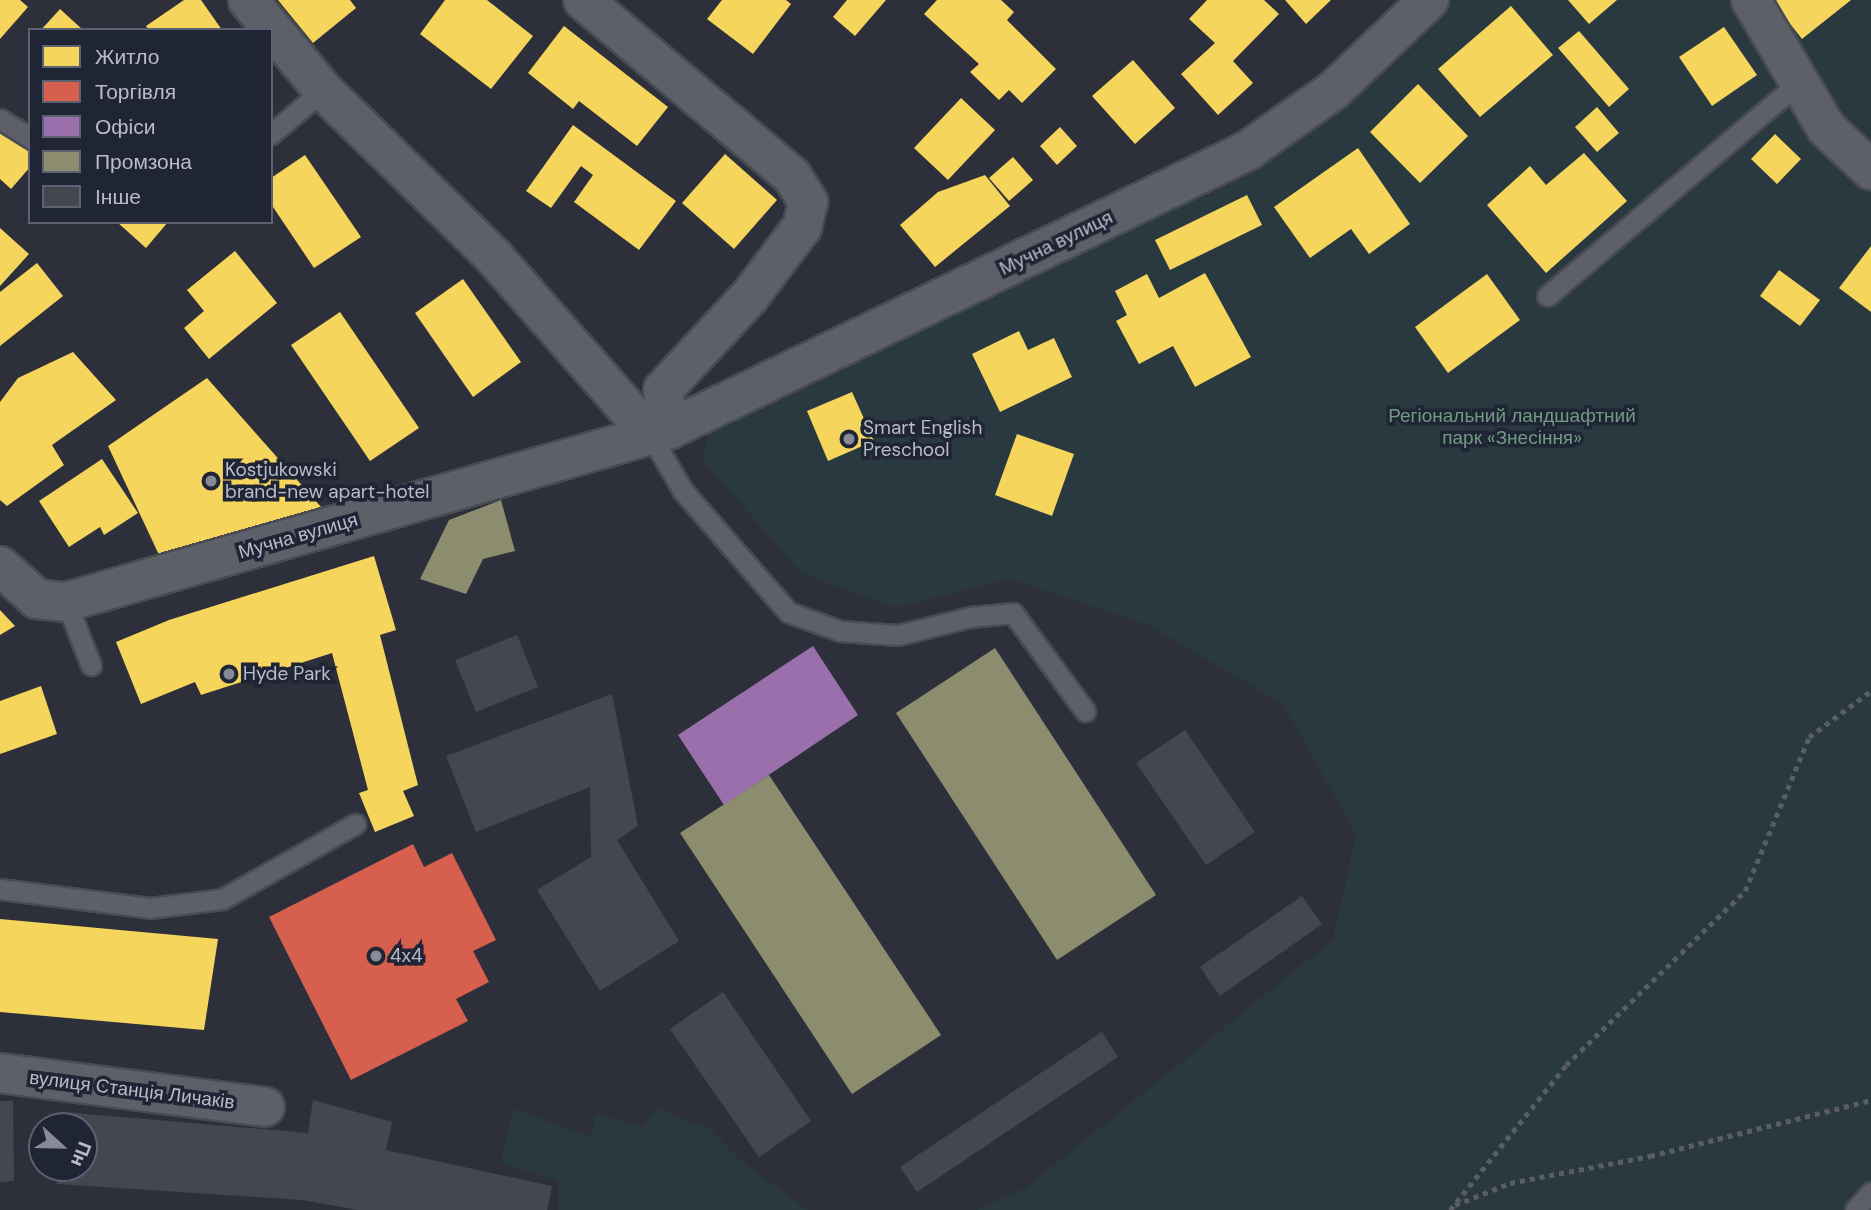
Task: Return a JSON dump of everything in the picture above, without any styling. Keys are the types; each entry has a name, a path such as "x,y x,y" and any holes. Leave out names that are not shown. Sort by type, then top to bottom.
{"street":[{"path":"248,0 271,28"},
{"path":"583,0 792,176 808,202 803,227 750,296 663,390 660,433"},
{"name":"Мучна вулиця","path":"0,566 37,598 66,602 660,433 1247,151 1334,90 1429,0"},
{"path":"1751,0 1797,84 1826,128 1871,170"},
{"path":"273,30 323,90 494,257 660,433"},
{"name":"вулиця Станція Личаків","path":"0,1073 265,1107"}],"lane":[{"path":"1547,296 1797,84"},
{"path":"273,132 323,90"},
{"path":"0,119 28,137"},
{"path":"660,433 683,491 788,612 840,631 898,635 970,617 1013,613 1085,711"},
{"path":"66,602 91,665"},
{"path":"0,888 150,908 222,900 355,824"},
{"path":"1855,1210 1871,1192"}],"path":[{"path":"1452,1208 1566,1065 1745,891 1809,737 1871,691"},
{"path":"1452,1208 1510,1183 1650,1156 1871,1101"}],"green space":[{"name":"Регіональний ландшафтний парк «Знесіння»","path":"1453,0 1871,0 1871,1210 977,1210 1027,1187 1333,940 1356,834 1283,704 1148,625 1010,579 895,608 801,573 702,459 711,427 956,305 1176,207 1327,119"},
{"path":"656,1108 711,1130 742,1162 808,1210 558,1210 558,1181 501,1163 513,1109 591,1137 596,1114 643,1127"}],"building: Житло":[{"path":"0,0 20,0 28,7 0,39"},
{"path":"184,0 201,0 221,28 148,28 146,26"},
{"path":"278,0 350,0 356,8 313,43"},
{"path":"445,0 487,0 533,36 491,89 420,34"},
{"path":"722,0 786,0 791,4 753,54 707,19"},
{"path":"847,0 886,0 855,36 833,17"},
{"path":"937,0 1001,0 1014,12 1007,20 1056,69 1022,103 1009,90 999,100 970,72 979,64 924,14"},
{"path":"1207,0 1264,0 1279,14 1233,61 1253,83 1218,115 1181,74 1215,43 1189,19"},
{"path":"1285,0 1331,0 1306,24"},
{"path":"1568,0 1617,0 1589,24"},
{"path":"1851,0 1802,39 1773,2"},
{"path":"1511,6 1553,55 1480,117 1438,69"},
{"path":"60,9 81,28 43,28"},
{"path":"564,26 668,107 637,146 579,101 573,109 528,73"},
{"path":"1724,27 1757,75 1712,106 1679,57"},
{"path":"1579,31 1629,89 1609,107 1558,48"},
{"path":"1133,60 1175,108 1135,144 1092,96"},
{"path":"1418,84 1468,136 1420,183 1370,132"},
{"path":"961,98 995,130 948,180 914,148"},
{"path":"1597,107 1619,133 1597,152 1575,127"},
{"path":"573,125 676,201 639,250 574,202 593,175 581,166 551,208 526,191"},
{"path":"0,127 28,151 28,169 11,189 0,179"},
{"path":"1060,127 1077,146 1057,165 1040,146"},
{"path":"1775,134 1801,159 1777,184 1751,159"},
{"path":"1358,148 1410,224 1369,254 1351,229 1310,258 1274,207"},
{"path":"1584,153 1627,201 1546,273 1487,205 1530,166 1546,185"},
{"path":"725,154 777,200 734,249 682,203"},
{"path":"305,155 361,237 314,268 273,207 273,177"},
{"path":"1013,157 1033,180 1009,201 989,178"},
{"path":"985,175 1010,206 935,267 900,225 938,192"},
{"path":"1247,195 1262,225 1170,270 1155,240"},
{"path":"119,224 166,224 146,248"},
{"path":"0,228 29,254 0,286"},
{"path":"1871,246 1871,312 1839,288"},
{"path":"235,251 277,303 209,359 184,328 204,311 187,290"},
{"path":"37,263 63,296 0,346 0,292"},
{"path":"1779,270 1820,300 1800,326 1760,296"},
{"path":"1205,273 1251,357 1195,387 1173,346 1139,364 1116,321 1127,315 1115,291 1147,274 1159,298"},
{"path":"1487,274 1520,320 1448,373 1415,327"},
{"path":"463,279 521,362 473,397 415,313"},
{"path":"340,312 419,428 370,461 291,345"},
{"path":"1019,331 1028,350 1054,338 1072,377 1000,412 972,354"},
{"path":"73,352 116,400 52,445 64,465 7,506 0,500 0,402 18,378"},
{"name":"Kostjukowski brand-new apart-hotel","path":"207,378 329,516 160,557 108,446"},
{"path":"852,392 874,441 828,461 807,411"},
{"path":"1017,434 1074,454 1052,516 995,495"},
{"path":"102,459 138,513 104,535 100,527 69,547 39,501"},
{"name":"Hyde Park","path":"374,556 396,630 380,635 418,785 403,791 414,816 375,832 359,793 368,790 332,653 201,695 195,682 141,704 116,642 169,620"},
{"path":"0,610 15,626 0,635"},
{"path":"41,686 57,734 0,754 0,701"},
{"path":"0,919 218,939 204,1030 0,1012"}],"building: Торгівля":[{"path":"413,844 424,867 452,853 496,940 473,951 489,982 456,999 468,1021 351,1080 269,917"}],"building: Офіси":[{"path":"813,646 858,715 724,805 678,735"}],"building: Промзона":[{"path":"501,500 515,551 483,559 466,594 420,579 449,520"},
{"path":"995,648 1156,895 1057,960 896,713"},
{"path":"769,775 941,1035 852,1094 680,833"}],"building: Інше":[{"path":"517,635 538,687 476,712 455,660"},
{"path":"612,694 638,826 617,840 679,941 600,991 537,890 591,857 590,787 476,832 446,756"},
{"path":"1185,730 1255,832 1206,865 1136,763"},
{"path":"1302,896 1322,924 1220,996 1200,967"},
{"path":"723,992 811,1121 759,1157 670,1029"},
{"path":"1102,1032 1118,1057 917,1192 900,1167"},
{"path":"313,1100 392,1122 386,1150 552,1186 547,1210 358,1210 302,1200 57,1184 98,1182 98,1115 308,1133"},
{"path":"0,1101 13,1101 14,1181 0,1182"}],"place":[{"name":"Smart English Preschool","path":"849,439"},
{"name":"Kostjukowski brand-new apart-hotel","path":"211,481"},
{"name":"Hyde Park","path":"229,674"},
{"name":"4х4","path":"376,956"}]}
